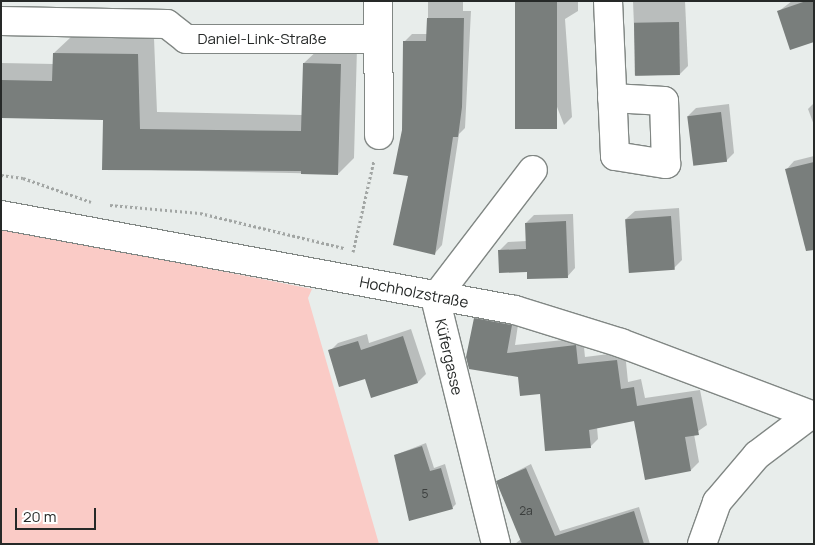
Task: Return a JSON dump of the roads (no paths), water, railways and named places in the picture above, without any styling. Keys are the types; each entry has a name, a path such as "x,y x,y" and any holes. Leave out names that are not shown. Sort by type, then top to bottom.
{"street":[{"path":"378,1 377,39 380,135"},
{"path":"608,1 612,98"},
{"name":"Daniel-Link-Straße","path":"1,21 167,12 186,38 377,39"},
{"name":"Küfergasse","path":"496,544 435,298 533,170"},
{"name":"Hochholzstraße","path":"1,215 348,279 435,298 515,310 621,343 812,416"},
{"path":"702,544 717,502 758,455 812,416"}]}
